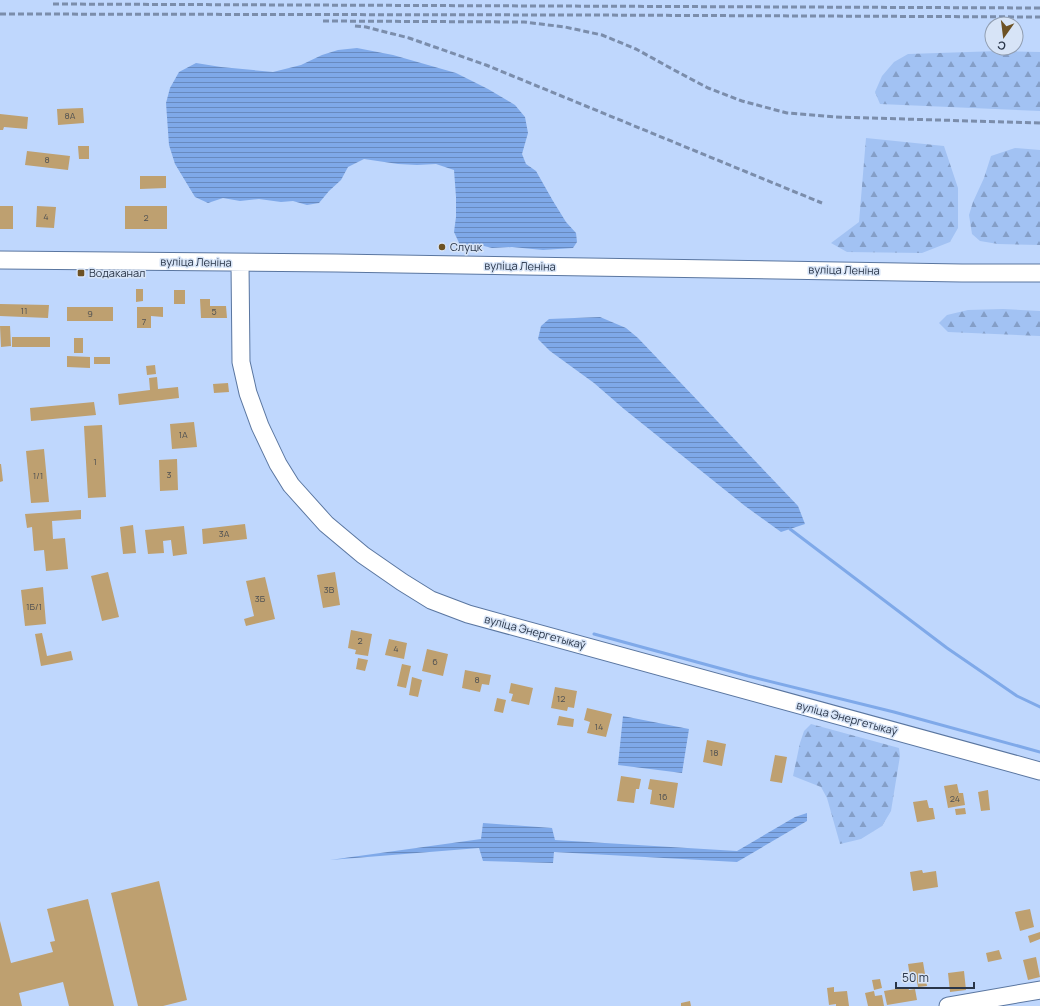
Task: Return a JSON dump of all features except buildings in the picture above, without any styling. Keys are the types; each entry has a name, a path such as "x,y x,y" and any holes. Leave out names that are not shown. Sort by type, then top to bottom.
{"street":[{"name":"вуліца Леніна","path":"0,260 1040,273"},
{"name":"вуліца Энергетыкаў","path":"240,263 241,362 248,394 260,426 278,464 291,485 326,524 363,555 402,582 431,600 468,614 1040,771"},
{"path":"948,1006 1040,990"}],"green space":[{"path":"984,51 984,56 1024,56 1024,52 1040,52 1040,111 880,104 875,92 882,76 894,62 908,54"},
{"path":"866,138 944,146 958,188 958,228 950,242 922,253 847,252 831,243 859,222"},
{"path":"1015,148 1040,150 1040,245 998,244 980,241 972,234 969,215 991,156"},
{"path":"1003,309 1040,311 1040,336 948,332 939,323 947,315 968,310"},
{"path":"811,724 899,748 900,756 891,811 882,826 861,839 840,844 827,798 821,787 793,776 804,731"}],"shaded area":[{"path":"357,48 393,55 456,73 515,105 525,117 528,133 522,154 526,164 536,171 566,222 576,233 577,242 573,248 543,250 512,247 492,248 476,244 460,245 454,232 456,197 454,170 436,164 398,164 364,159 348,167 341,180 319,203 307,205 293,201 281,202 259,199 240,201 223,198 208,203 195,197 175,164 169,145 166,103 170,88 179,72 196,63 273,72 301,65 322,55 338,50"},
{"path":"600,317 626,328 638,338 798,506 805,524 781,532 745,506 624,409 594,383 550,351 538,339 541,326 549,319"},
{"path":"623,716 689,729 682,773 618,765"},
{"path":"807,813 807,821 737,862 554,852 553,863 483,861 479,848 330,860 481,839 483,823 552,828 555,840 737,851 795,817"}],"waterway":[{"path":"790,529 947,648 1017,696 1040,707"},
{"path":"594,634 748,676 894,712 1040,752"}],"railway":[{"path":"53,4 1040,8"},
{"path":"0,14 1040,17"},
{"path":"323,21 524,22 565,27 602,35 636,49 708,88 742,101 787,113 835,117 1040,123"},
{"path":"355,26 366,27 409,38 486,65 822,203"}],"place":[{"name":"Слуцк","path":"442,247"},
{"name":"Водаканал","path":"81,273"}]}
